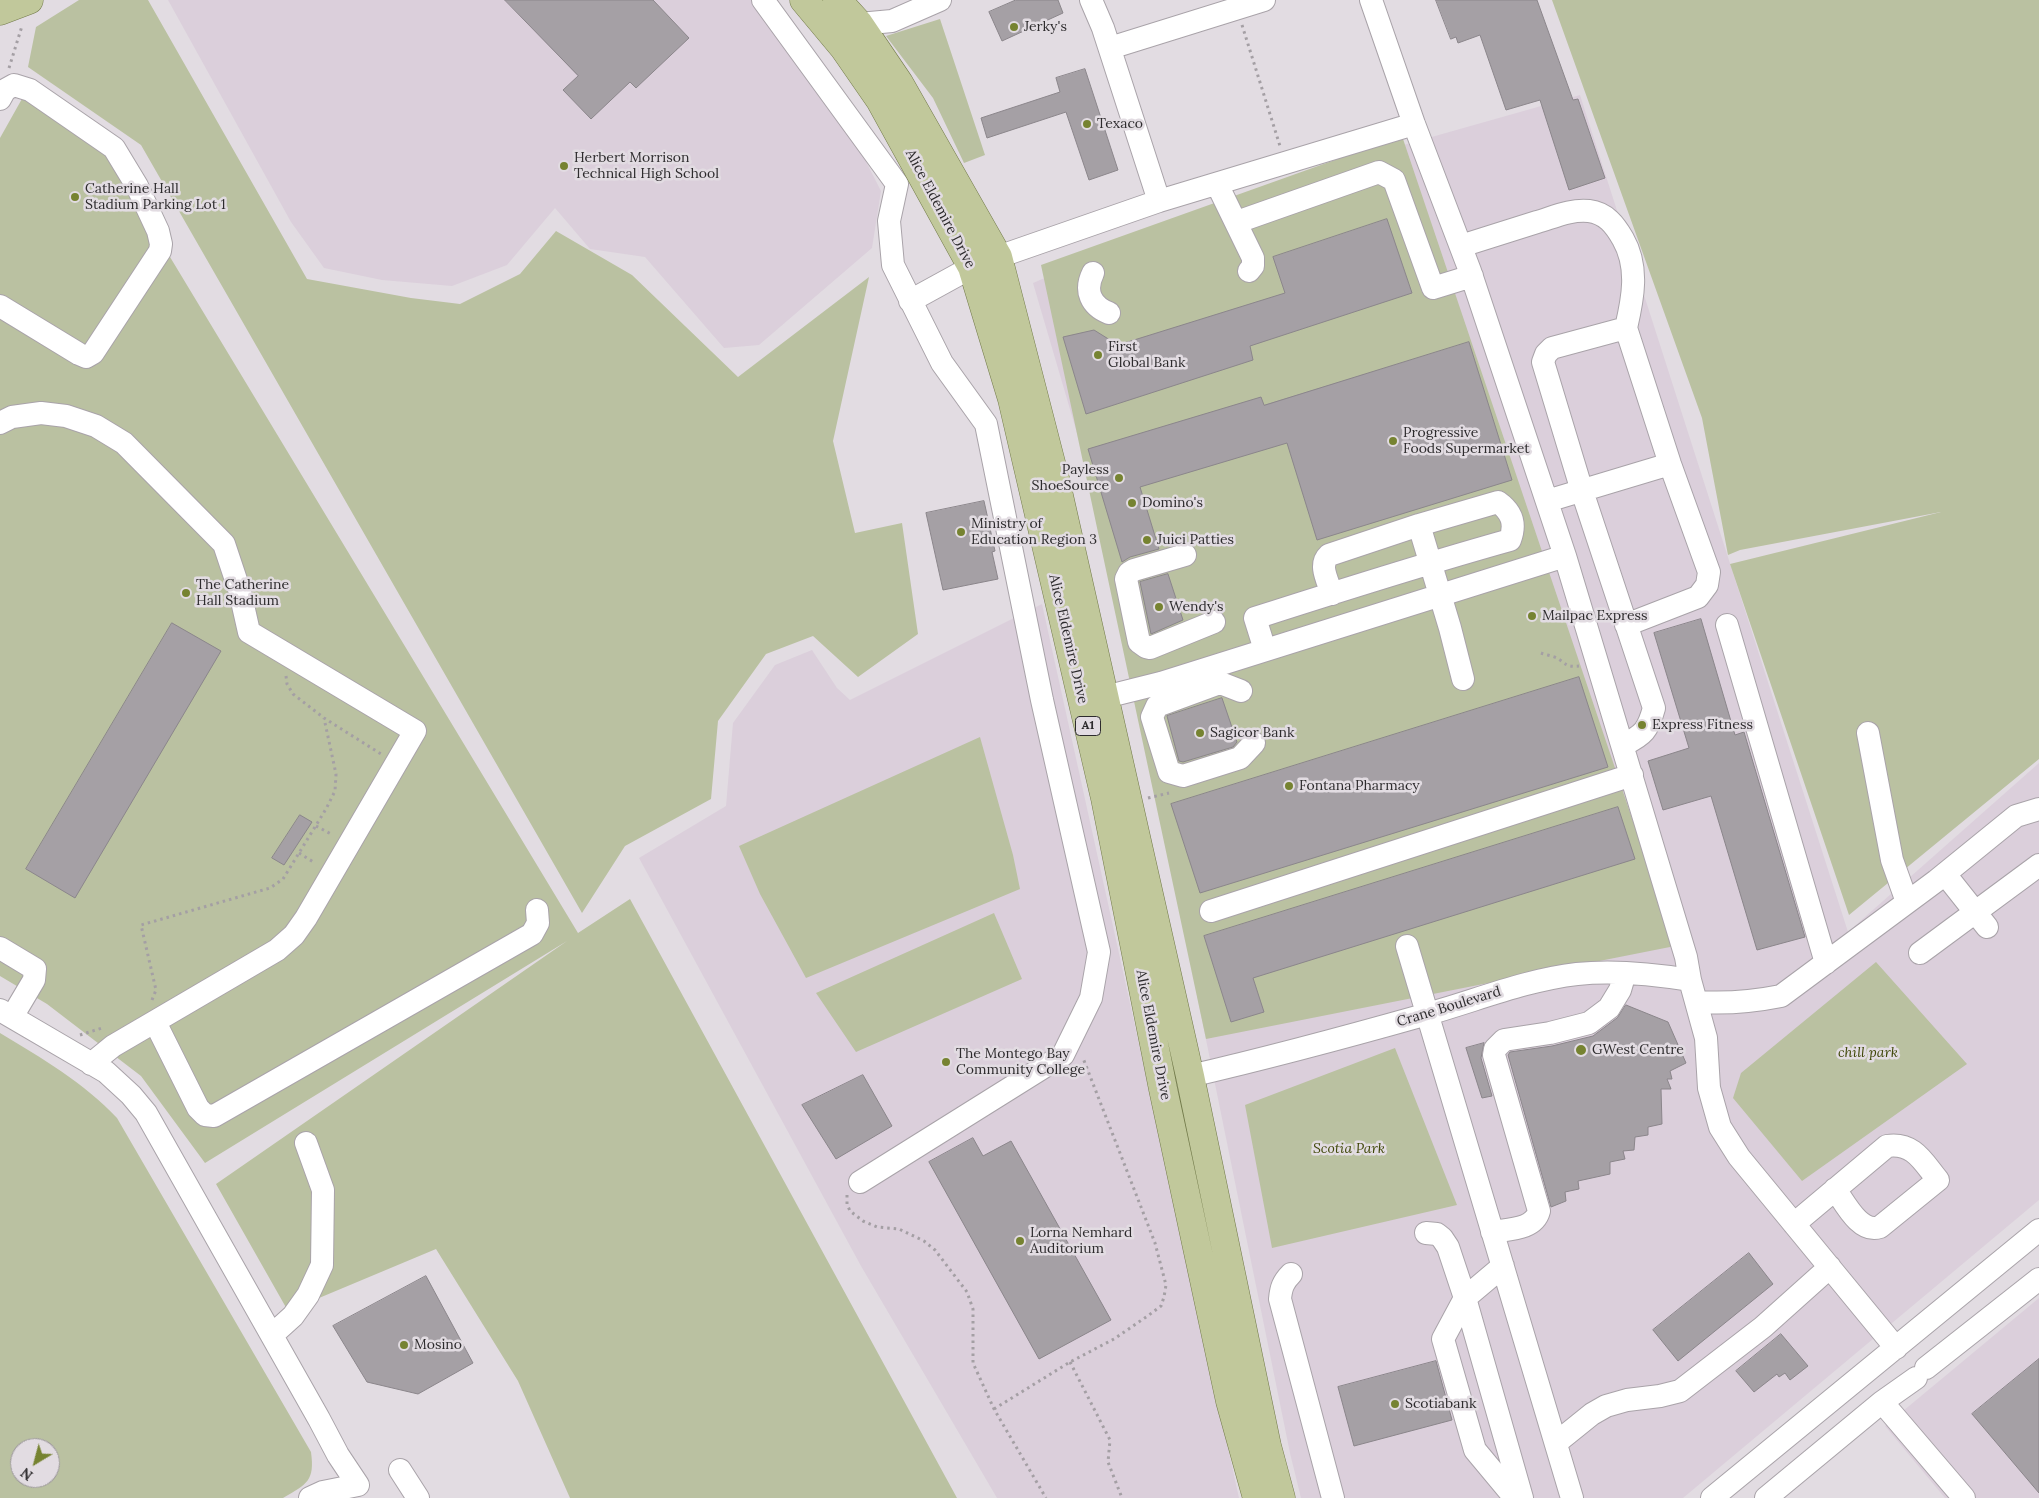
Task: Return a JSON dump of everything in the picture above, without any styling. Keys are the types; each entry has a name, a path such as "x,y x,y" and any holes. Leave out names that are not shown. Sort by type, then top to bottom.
{"main road":[{"name":"Alice Eldemire Drive","path":"804,0 844,48 880,100 972,267 1012,399 1105,798 1163,1089 1230,1401 1257,1498"},
{"name":"Alice Eldemire Drive","path":"837,0 858,24 899,84 998,257 1055,478 1190,1076 1267,1446 1281,1498"}],"lane":[{"path":"763,0 898,184 889,222 893,265 942,363 986,424 1042,700 1099,952 1092,998 1063,1055 860,1182"},
{"path":"858,24 892,21 940,0"},
{"path":"1091,0 1110,48 1160,201"},
{"path":"1110,48 1264,0"},
{"path":"1371,0 1414,124 1472,276 1565,556 1686,957 1690,980 1698,1002 1706,1038 1709,1088 1720,1127 1739,1157 1896,1348"},
{"path":"0,306 78,354 86,357 93,353 160,251 161,244 158,231 138,186 114,148 30,90 14,85 3,95"},
{"path":"910,301 972,267 998,257 1160,201 1414,124"},
{"path":"1237,222 1379,172 1394,180 1433,288 1472,276"},
{"path":"1217,184 1253,258 1253,266 1249,271"},
{"path":"1461,246 1570,212 1590,211 1603,216 1614,224 1625,242 1634,271 1631,304 1626,328 1670,464 1710,572 1707,585 1698,597 1626,625"},
{"path":"1093,273 1089,281 1090,297 1095,305 1109,313"},
{"path":"1623,745 1638,738 1649,727 1654,708 1582,491 1542,362 1552,348 1626,328"},
{"path":"0,423 12,417 40,414 66,416 96,426 124,443 224,544 240,592 249,632 415,731 306,918 294,935 277,950 153,1013 91,1064"},
{"path":"1547,502 1670,464"},
{"path":"1265,650 1255,618 1332,594 1430,562 1510,540 1513,532 1511,514 1498,502 1419,525 1329,555 1324,560 1323,566 1332,594"},
{"path":"1419,525 1450,628 1462,679"},
{"path":"1185,555 1134,570 1127,576 1126,579 1139,642 1150,648 1214,622"},
{"path":"1104,697 1161,683 1565,556"},
{"path":"1727,625 1826,963"},
{"path":"1242,691 1223,684 1217,684 1157,706 1153,711 1152,717 1170,772 1182,776 1240,758 1254,743"},
{"path":"1868,733 1892,860 1907,902"},
{"path":"1211,911 1632,775"},
{"path":"1698,1002 1730,1004 1754,1002 1781,996 1945,874 2016,816 2039,810"},
{"path":"1920,953 1982,920 2039,865"},
{"path":"1945,874 1982,920"},
{"path":"153,1013 198,1108 205,1115 214,1116 532,934 538,923 537,910"},
{"path":"1407,946 1571,1498"},
{"path":"0,948 35,969 34,980 6,1014 106,1072 131,1095 146,1113 338,1455 358,1485 323,1492 310,1498"},
{"name":"Crane Boulevard","path":"1190,1076 1243,1064 1427,1014 1517,986 1577,974 1641,972 1690,980"},
{"path":"1492,1232 1528,1226 1535,1220 1539,1211 1494,1055 1495,1049 1504,1040 1550,1033 1589,1023 1609,1008 1620,990 1625,973"},
{"path":"272,1335 293,1316 308,1295 322,1264 323,1190 306,1143"},
{"path":"1794,1224 1835,1189"},
{"path":"1712,1498 2039,1230"},
{"path":"1426,1233 1437,1234 1446,1242 1465,1298 1522,1498"},
{"path":"1503,1266 1465,1298 1443,1339 1475,1450 1515,1498"},
{"path":"1556,1443 1592,1414 1606,1406 1627,1400 1660,1396 1680,1391 1763,1327 1830,1267"},
{"path":"1291,1274 1284,1281 1280,1298 1333,1498"},
{"path":"1766,1498 1882,1402 2039,1279"},
{"path":"1896,1348 1909,1343 1922,1349 1927,1362 1921,1373"},
{"path":"1882,1402 1964,1498"},
{"path":"400,1470 418,1498"}],"path":[{"path":"1237,8 1285,163"},
{"path":"3,95 12,57 17,12"},
{"path":"1541,653 1558,658 1569,667 1598,665"},
{"path":"291,657 285,671 287,684 293,694 324,718 396,763"},
{"path":"153,1013 156,990 141,925 270,888 283,879 335,791 336,774 324,718"},
{"path":"1128,802 1168,794 1175,790 1182,776"},
{"path":"55,1042 105,1028"},
{"path":"994,1409 1070,1362 1114,1339 1149,1316 1161,1306 1164,1297 1166,1284 1155,1243 1074,1034"},
{"path":"860,1182 851,1187 848,1192 847,1204 850,1211 869,1224 899,1229 924,1241 935,1250 967,1292 973,1309 973,1363 994,1409 1046,1498"},
{"path":"1070,1362 1110,1440 1108,1462 1122,1498"}],"shaded area":[{"name":"Herbert Morrison Technical High School","path":"168,0 752,0 759,13 856,142 881,191 872,248 759,345 724,348 645,257 590,249 555,208 507,265 452,286 382,280 324,268 291,222"},
{"path":"1580,95 1848,932 2039,763 2039,1200 1683,1498 1301,1498 1290,1453 1096,498 1033,283 1170,224 1301,174"},
{"name":"The Montego Bay Community College","path":"1042,604 1239,1498 997,1498 861,1266 639,858 726,806 733,723 775,665 812,650 837,688 850,700"},
{"path":"2039,1298 2039,1498 1945,1498 1885,1426"}],"green space":[{"path":"79,0 148,0 307,279 411,298 460,304 520,274 556,231 632,275 738,377 869,277 833,441 855,533 902,523 918,634 858,677 813,636 766,654 718,721 711,799 625,846 582,913 141,145 28,67 36,27"},
{"path":"1552,0 2039,0 2039,759 1849,915 1730,564 1941,512 1740,550 1728,555 1702,418"},
{"path":"940,19 985,155 964,163 933,98 886,36"},
{"name":"The Catherine Hall Stadium","path":"23,97 111,148 167,252 578,933 630,899 957,1498 570,1498 518,1381 436,1249 288,1311 216,1184 567,941 205,1163 141,1076 47,1004 0,976 0,138"},
{"path":"1402,136 1675,946 1206,1039 1041,265"},
{"path":"980,737 1013,855 1020,889 806,978 760,894 739,846"},
{"path":"994,913 1022,979 856,1052 816,993"},
{"name":"chill park","path":"1876,962 1967,1064 1802,1181 1733,1098 1741,1073"},
{"path":"0,1033 77,1082 117,1118 311,1452 312,1469 308,1481 283,1498 0,1498"},
{"name":"Scotia Park","path":"1395,1048 1457,1205 1272,1248 1245,1105"}],"building":[{"path":"505,0 653,0 689,38 636,88 630,82 591,119 563,90 578,76"},
{"name":"Jerky's","path":"1016,0 1058,0 1063,13 1002,41 989,12"},
{"path":"1436,0 1537,0 1573,100 1578,99 1605,178 1569,190 1540,100 1506,110 1480,35 1458,43 1456,37 1451,39"},
{"name":"Texaco","path":"1085,69 1118,170 1089,180 1066,112 987,138 981,118 1060,92 1056,78"},
{"path":"1387,219 1412,293 1250,346 1253,360 1086,414 1063,337 1094,330 1118,345 1285,293 1273,257"},
{"name":"Progressive Foods Supermarket","path":"1469,342 1512,480 1317,540 1287,443 1140,487 1159,549 1130,557 1122,562 1088,449 1261,397 1264,405"},
{"name":"Ministry of Education Region 3","path":"984,501 995,551 992,552 998,579 943,590 926,513"},
{"name":"Wendy's","path":"1168,574 1183,620 1151,634 1140,582"},
{"path":"1701,619 1735,735 1744,732 1805,937 1757,950 1711,796 1663,810 1648,761 1689,748 1654,633"},
{"path":"172,623 221,651 75,898 26,869"},
{"name":"Fontana Pharmacy","path":"1579,677 1608,767 1200,893 1171,804"},
{"name":"Sagicor Bank","path":"1222,698 1237,742 1233,747 1183,762 1179,761 1167,716"},
{"path":"1618,807 1635,859 1253,978 1264,1012 1231,1022 1204,936"},
{"path":"300,815 312,822 284,865 272,858"},
{"path":"1626,1005 1668,1022 1686,1063 1670,1071 1672,1079 1667,1079 1671,1089 1661,1089 1662,1124 1648,1127 1648,1135 1635,1137 1634,1150 1623,1151 1625,1159 1610,1162 1610,1174 1578,1181 1579,1189 1565,1192 1566,1201 1551,1207 1508,1055 1510,1052 1552,1046 1593,1036 1617,1018"},
{"path":"1484,1043 1481,1058 1492,1096 1482,1098 1466,1048"},
{"path":"863,1075 892,1126 836,1159 802,1105"},
{"name":"Lorna Nemhard Auditorium","path":"973,1138 983,1156 1011,1141 1111,1320 1039,1359 929,1162"},
{"path":"1749,1253 1773,1284 1678,1361 1653,1330"},
{"name":"Mosino","path":"426,1276 473,1363 418,1394 367,1382 333,1326"},
{"path":"1781,1334 1808,1366 1790,1380 1785,1373 1779,1377 1777,1374 1754,1392 1736,1371"},
{"path":"2039,1359 2039,1493 1972,1414"},
{"name":"Scotiabank","path":"1436,1361 1452,1420 1354,1446 1338,1387"}],"place":[{"name":"Jerky's","path":"1014,27"},
{"name":"Texaco","path":"1087,124"},
{"name":"Herbert Morrison Technical High School","path":"564,166"},
{"name":"Catherine Hall Stadium Parking Lot 1","path":"75,197"},
{"name":"First Global Bank","path":"1098,355"},
{"name":"Progressive Foods Supermarket","path":"1393,441"},
{"name":"Payless ShoeSource","path":"1119,478"},
{"name":"Domino's","path":"1132,503"},
{"name":"Ministry of Education Region 3","path":"961,532"},
{"name":"Juici Patties","path":"1147,540"},
{"name":"The Catherine Hall Stadium","path":"186,593"},
{"name":"Wendy's","path":"1159,607"},
{"name":"Mailpac Express","path":"1532,616"},
{"name":"Express Fitness","path":"1642,725"},
{"name":"Sagicor Bank","path":"1200,733"},
{"name":"Fontana Pharmacy","path":"1289,786"},
{"name":"GWest Centre","path":"1581,1050"},
{"name":"The Montego Bay Community College","path":"946,1062"},
{"name":"Lorna Nemhard Auditorium","path":"1020,1241"},
{"name":"Mosino","path":"404,1345"},
{"name":"Scotiabank","path":"1395,1404"}]}
